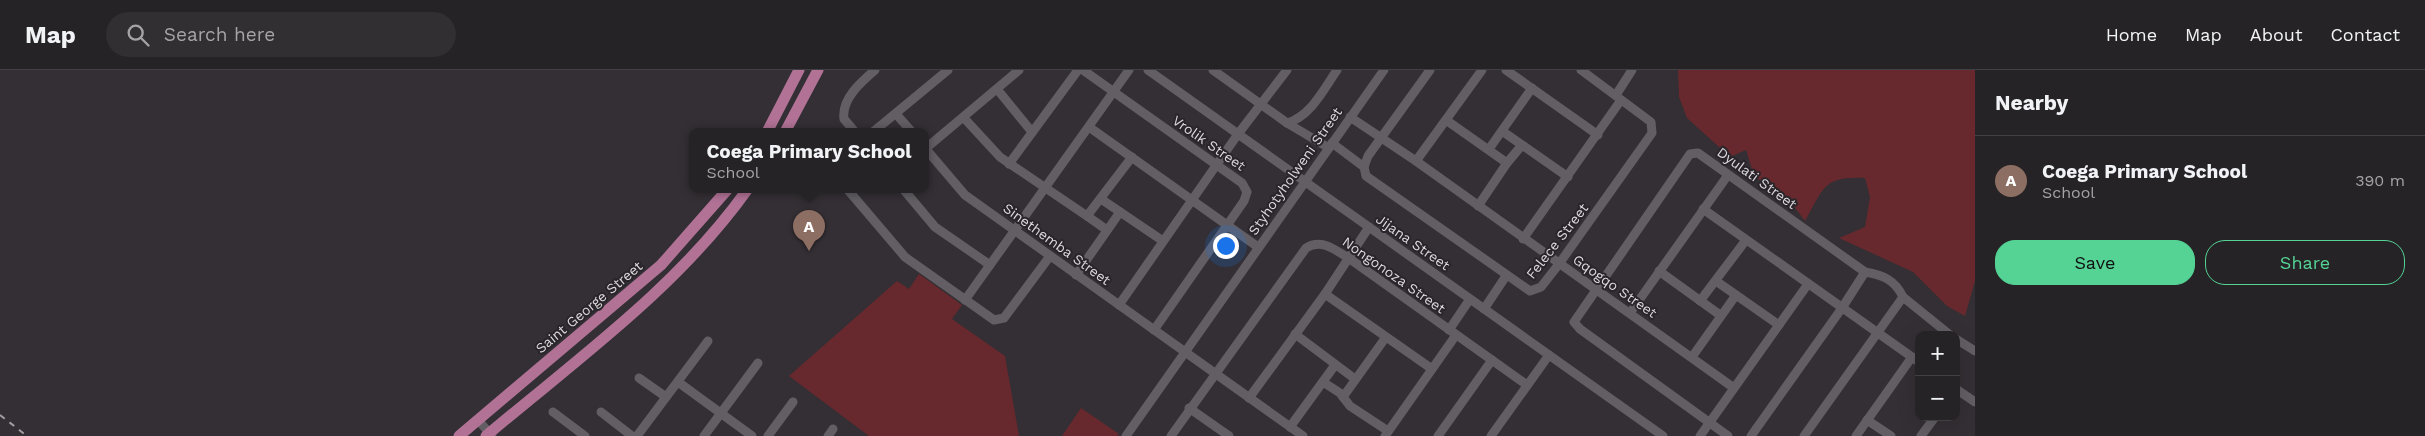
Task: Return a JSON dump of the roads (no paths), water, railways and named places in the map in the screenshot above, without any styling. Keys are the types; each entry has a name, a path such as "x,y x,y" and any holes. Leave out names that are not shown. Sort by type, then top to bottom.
{"main road":[{"path":"769,128 799,70"},
{"path":"787,128 818,70"},
{"name":"Saint George Street","path":"459,436 661,265 724,193"},
{"path":"489,435 666,283 702,247 745,193"}],"street":[{"path":"852,128 844,119 844,108 860,83 875,70"},
{"path":"878,128 948,70"},
{"path":"929,145 964,118 1019,70"},
{"path":"1009,164 1078,70"},
{"name":"Vrolik Street","path":"1083,70 1242,183 1247,192 1244,201 1154,330"},
{"path":"966,300 1129,70"},
{"name":"Jijana Street","path":"1148,70 1663,436"},
{"name":"Felece Street","path":"1213,70 1287,122 1364,167 1368,179 1527,291 1541,288 1650,136 1652,124 1581,70"},
{"path":"1119,305 1238,134 1262,105 1286,70"},
{"path":"1287,122 1295,120 1308,110 1338,70"},
{"name":"Styhotyholweni Street","path":"1129,435 1184,351 1384,70"},
{"path":"1364,167 1381,138 1430,70"},
{"path":"1416,162 1482,70"},
{"path":"1506,70 1598,135"},
{"path":"1523,239 1598,135 1632,70"},
{"path":"1489,150 1532,88"},
{"path":"997,89 1032,132"},
{"path":"896,114 908,128"},
{"name":"Gqogqo Street","path":"1350,117 1734,388"},
{"path":"964,118 1009,164 1107,230"},
{"path":"1446,120 1507,163"},
{"path":"1089,127 1258,247"},
{"path":"1502,131 1568,177"},
{"path":"1478,206 1507,163 1522,145"},
{"name":"Sinethemba Street","path":"929,153 965,195 1303,436"},
{"name":"Dyulati Street","path":"1709,424 1580,329 1574,322 1690,154 1698,153 1865,272 1878,274 1892,281 1898,287 1903,297 1945,331"},
{"path":"1087,216 1132,156"},
{"path":"1630,313 1728,174"},
{"path":"851,193 905,257 990,318 1001,320 1050,256"},
{"path":"907,193 936,227 990,266"},
{"path":"1101,199 1163,241"},
{"path":"1703,209 1915,360 1856,436"},
{"path":"1076,275 1120,212"},
{"path":"1249,398 1325,294 1369,227"},
{"path":"1700,300 1746,240"},
{"name":"Nongonoza Street","path":"1171,436 1189,408 1306,248 1312,245 1326,244 1350,258 1528,385"},
{"path":"1659,271 1720,315"},
{"path":"1750,436 1842,308 1865,272"},
{"path":"1484,309 1506,276"},
{"path":"1716,281 1779,324"},
{"path":"1700,436 1808,284"},
{"path":"1325,294 1432,369"},
{"path":"1692,357 1736,295"},
{"path":"1804,436 1903,297"},
{"path":"1322,382 1387,434 1432,369 1470,299"},
{"path":"1295,334 1355,379"},
{"path":"1343,397 1386,336"},
{"path":"637,436 708,341"},
{"path":"1960,342 1975,351"},
{"path":"1491,436 1549,356"},
{"path":"1438,436 1492,360"},
{"path":"704,436 758,363"},
{"path":"1290,427 1335,365"},
{"path":"639,378 666,397"},
{"path":"678,382 752,436"},
{"path":"1960,392 1975,402"},
{"path":"768,436 793,402"},
{"path":"1189,408 1229,436"},
{"path":"553,412 585,436"},
{"path":"601,412 632,436"},
{"path":"478,420 489,435"},
{"path":"1867,420 1891,436"},
{"path":"1925,435 1933,421"},
{"path":"1709,424 1728,436"}],"railway":[{"path":"0,415 27,436"}],"place":[{"name":"Coega Primary School","path":"809,251"}]}
